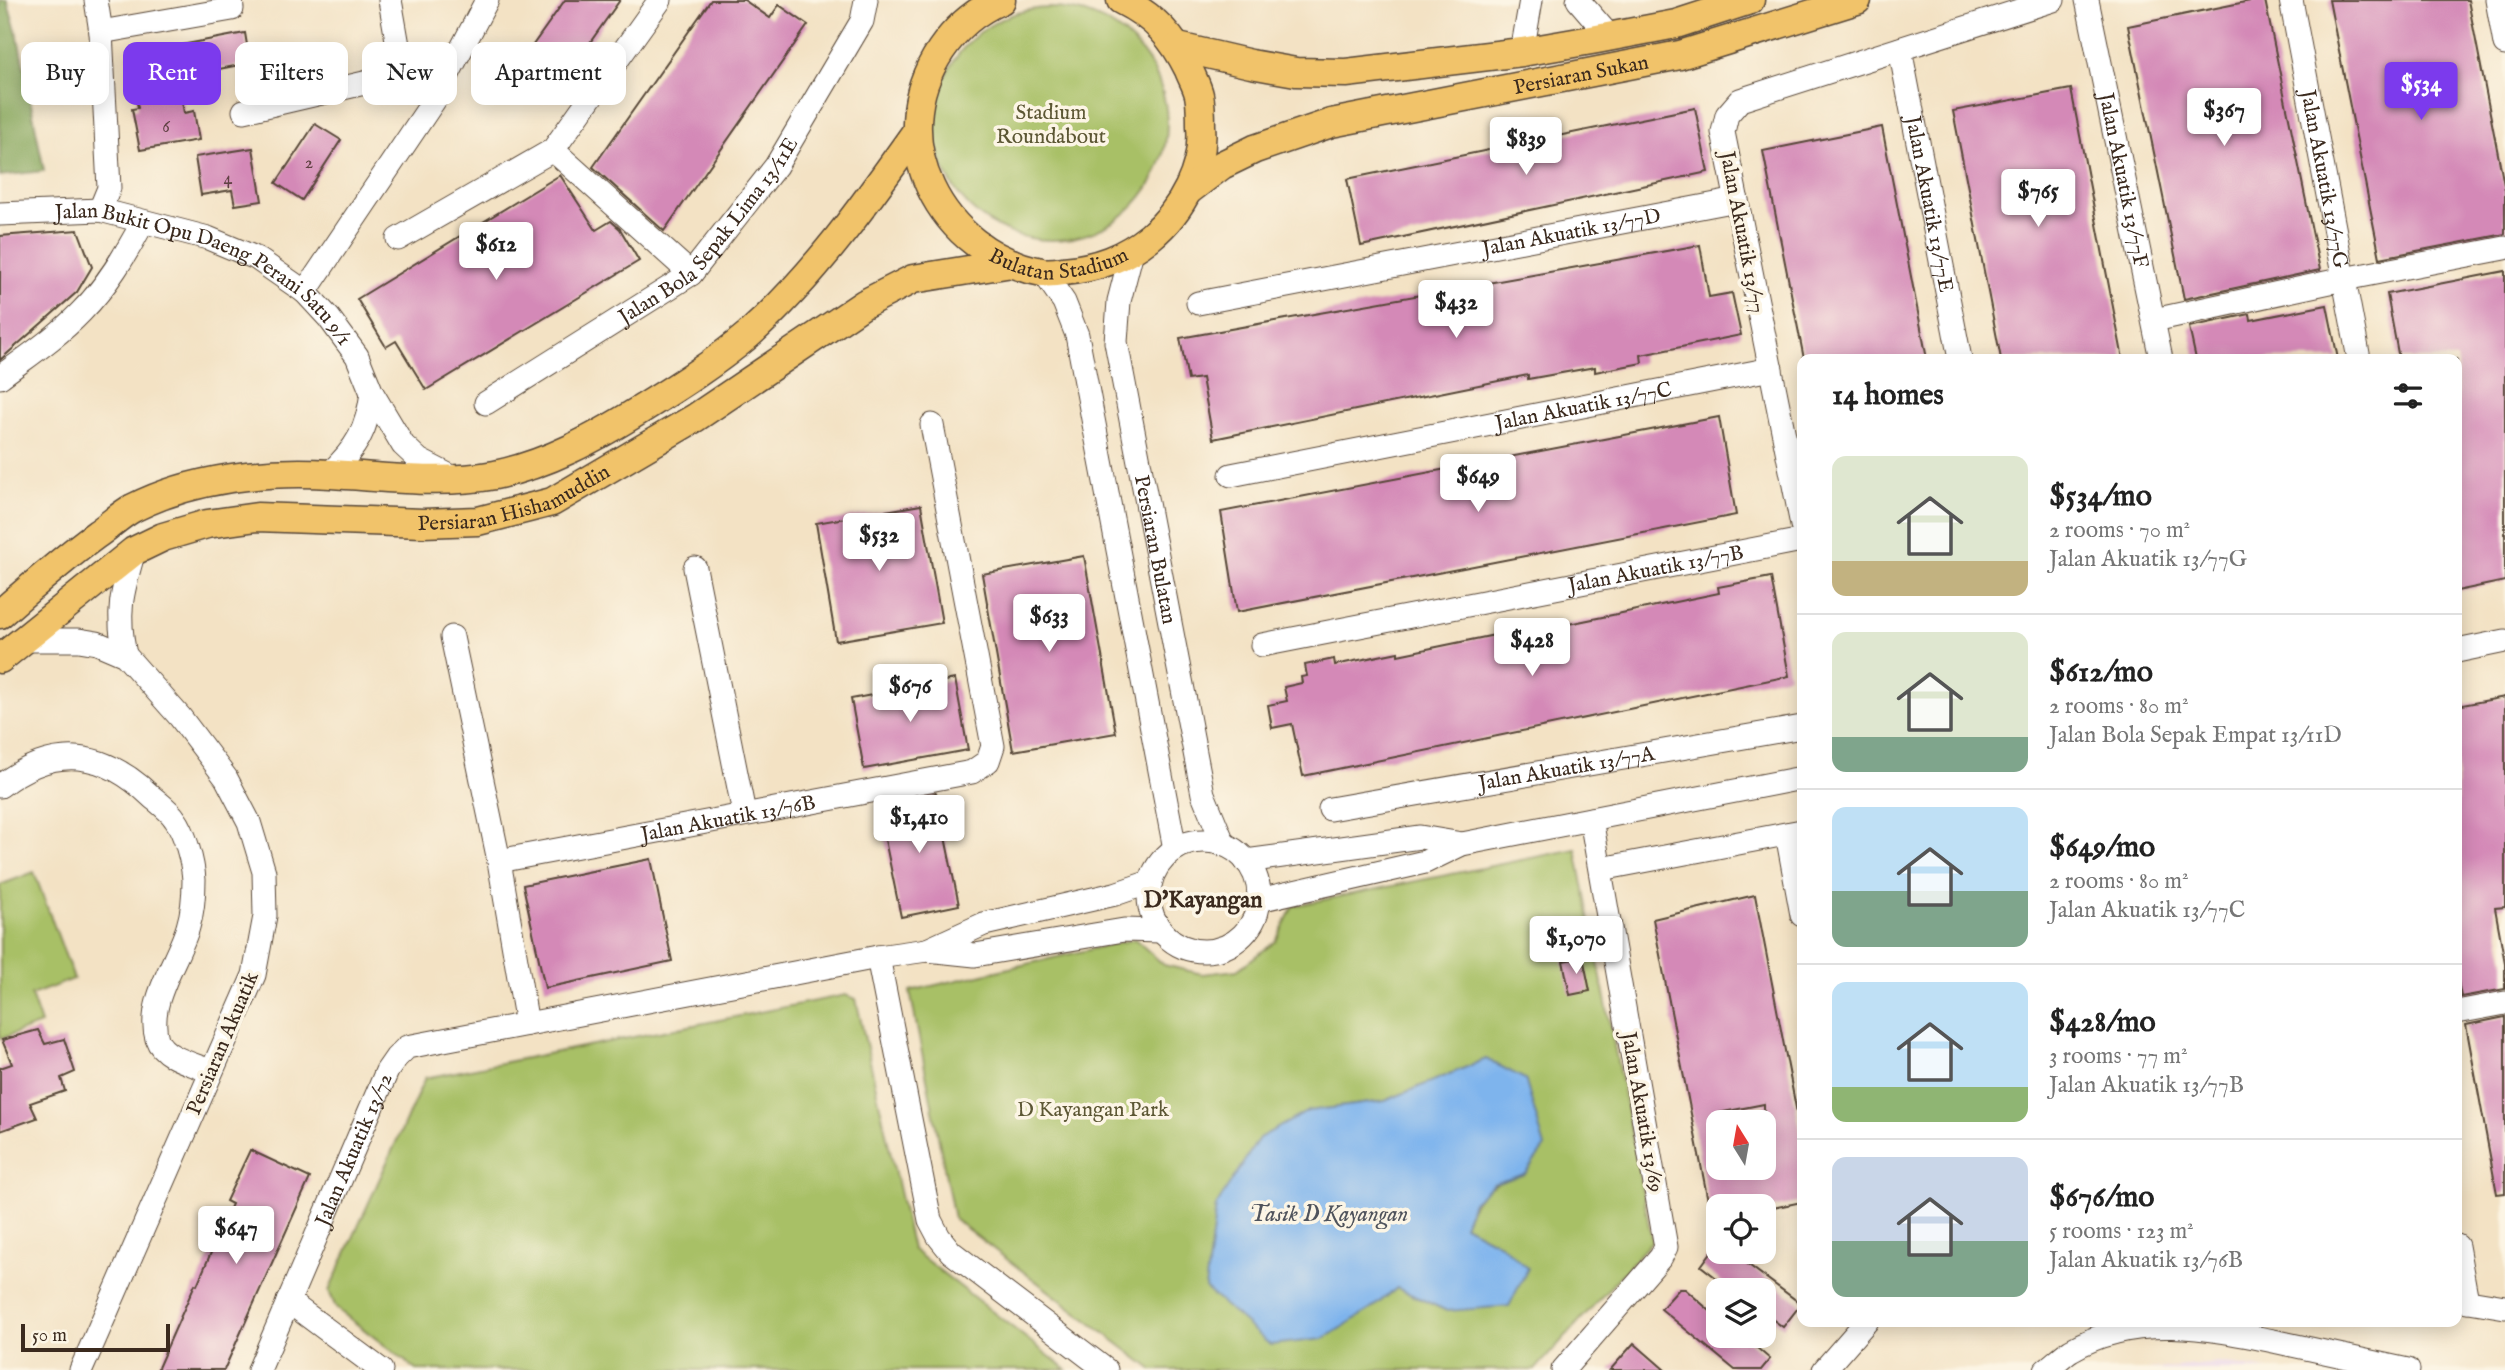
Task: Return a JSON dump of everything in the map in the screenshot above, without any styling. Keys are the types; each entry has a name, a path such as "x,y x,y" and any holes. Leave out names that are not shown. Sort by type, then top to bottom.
{"main road":[{"path":"952,34 957,0"},
{"name":"Bulatan Stadium","path":"1001,0 985,6 952,34 932,64 920,97 916,132 924,174 944,212 974,243 1012,263 1044,273 1084,269 1109,262 1132,251 1165,225 1189,190 1203,142 1199,92 1178,47 1159,25 1121,0"},
{"name":"Persiaran Sukan","path":"1178,47 1296,72 1346,74 1522,52 1610,37 1676,24 1750,0"},
{"name":"Persiaran Sukan","path":"1189,190 1233,159 1331,123 1679,55 1857,0"},
{"name":"Persiaran Hishamuddin","path":"0,614 65,557 131,509 167,494 211,483 270,474 330,474 415,481 495,475 545,461 604,433 685,381 747,335 807,276 860,212 916,132"},
{"name":"Persiaran Hishamuddin","path":"0,659 134,551 163,537 207,524 257,517 423,523 478,521 552,502 695,418 864,304 914,279 1012,263"}],"street":[{"path":"96,0 102,32 109,188 100,210"},
{"path":"102,32 232,9 231,0"},
{"path":"390,0 398,42"},
{"path":"457,56 486,0"},
{"path":"398,239 553,150 660,0"},
{"name":"Jalan Bola Sepak Lima 13/11E","path":"486,403 691,274 776,166 862,21 866,0"},
{"path":"1522,52 1531,0"},
{"path":"1578,0 1610,37"},
{"name":"Jalan Akuatik 13/77","path":"1797,500 1723,132 1727,115 1740,100 2053,0"},
{"name":"Jalan Akuatik 13/77F","path":"2087,0 2160,354"},
{"name":"Jalan Akuatik 13/77G","path":"2291,0 2358,354"},
{"path":"2497,0 2505,44"},
{"name":"Jalan Akuatik 13/77E","path":"1899,49 1958,354"},
{"path":"244,111 362,84"},
{"path":"305,292 431,105"},
{"path":"553,150 691,274"},
{"name":"Jalan Akuatik 13/77D","path":"1198,303 1737,200"},
{"name":"Jalan Bukit Opu Daeng Perani Satu 9/1","path":"0,214 100,210 208,238 256,258 305,292 357,356 372,393 402,445 419,460 456,479"},
{"path":"0,377 43,346 82,311 122,261 143,222"},
{"path":"2154,320 2505,248"},
{"name":"Persiaran Bulatan","path":"1132,251 1119,300 1116,342 1203,794 1224,845"},
{"name":"Persiaran Bulatan","path":"1044,273 1064,302 1077,335 1175,849"},
{"name":"Jalan Akuatik 13/77C","path":"1231,475 1771,369"},
{"path":"330,474 347,458 360,438 369,416 372,393"},
{"name":"Jalan Akuatik 13/76B","path":"499,861 972,772 988,761 993,746 932,425"},
{"name":"Jalan Akuatik 13/77B","path":"1262,645 1797,541"},
{"path":"125,655 120,629 120,606 134,551"},
{"path":"695,568 744,813"},
{"path":"452,637 499,861 527,1024"},
{"name":"Persiaran Akuatik","path":"22,640 79,639 97,643 125,655 180,717 226,778 249,822 264,872 265,916 254,975 81,1370"},
{"path":"2462,650 2505,641"},
{"name":"Jalan Akuatik 13/77A","path":"1331,809 1797,728"},
{"path":"0,786 27,768 51,759 82,757 110,765 138,782 176,819 190,853 194,880 188,927 160,993 156,1022 157,1040 165,1051 211,1071"},
{"path":"1259,900 1425,862 1462,844 1797,779"},
{"name":"Jalan Akuatik 13/69","path":"1563,1370 1661,1257 1666,1247 1591,819"},
{"path":"1601,869 1795,833 1797,856"},
{"path":"1246,861 1420,837 1462,844"},
{"path":"1200,841 1224,845 1246,861 1254,873 1259,900 1254,918 1244,934 1229,945 1211,950 1193,950 1175,943 1161,931 1152,916 1150,882 1156,869 1175,849 1200,841"},
{"path":"926,950 984,924 1115,894 1150,882"},
{"path":"926,950 975,955 1124,930 1161,931"},
{"name":"Jalan Akuatik 13/72","path":"259,1370 387,1071 407,1047 926,950"},
{"path":"878,957 930,1220 939,1237 951,1252 1106,1370"},
{"path":"2462,1012 2505,1003"},
{"path":"2462,1300 2505,1307"},
{"path":"288,1301 381,1370"},
{"path":"1824,1370 1862,1327"},
{"path":"2046,1370 2071,1350 2113,1332 2146,1327"},
{"path":"2186,1327 2224,1331 2408,1370"}],"shaded area":[{"path":"2219,1363 2268,1370 2147,1370"}],"green space":[{"path":"0,0 7,0 21,52 21,105 31,105 44,171 0,176"},
{"name":"Stadium Roundabout","path":"1040,8 1062,8 1085,13 1116,27 1141,50 1162,90 1167,124 1165,147 1153,179 1141,198 1125,214 1085,235 1062,240 1040,240 1017,235 986,221 961,198 940,158 935,135 935,113 940,90 954,59 977,34 1017,13"},
{"name":"D Kayangan Park","path":"1576,849 1652,1241 1535,1370 1153,1370 954,1219 910,991 1135,939 1164,965 1202,974 1237,970 1276,941 1293,906","holes":["1486,1059 1525,1174 1494,1185 1474,1203 1464,1225 1500,1244 1447,1311 1397,1288 1371,1309 1308,1111 1385,1101"]},
{"path":"34,872 74,979 31,995 41,1024 0,1039 0,885"},
{"path":"846,995 856,999 912,1249 1067,1370 417,1370 336,1308 329,1291 425,1078"}],"water":[{"name":"Tasik D Kayangan","path":"1486,1059 1525,1079 1545,1147 1525,1174 1493,1184 1473,1202 1464,1225 1500,1244 1528,1268 1509,1306 1447,1311 1397,1288 1371,1309 1323,1339 1270,1345 1205,1288 1216,1206 1259,1138 1308,1111 1385,1101"}],"building":[{"path":"565,0 620,0 590,42 535,42"},
{"path":"711,0 744,0 770,18 779,5 808,25 664,231 593,167"},
{"path":"2265,0 2320,270 2184,299 2128,26"},
{"path":"2329,0 2468,0 2505,190 2505,234 2380,258"},
{"path":"245,33 246,42 235,42 235,66 221,69 221,42 197,42"},
{"path":"2071,89 2122,354 2000,354 1953,111"},
{"path":"137,105 183,105 184,113 194,111 199,140 140,150 132,109 138,108"},
{"path":"1695,108 1708,172 1361,246 1347,179"},
{"path":"315,124 341,140 302,200 276,183"},
{"path":"1882,127 1926,354 1803,354 1763,151"},
{"path":"253,148 262,201 235,205 232,190 201,195 195,157"},
{"path":"560,175 596,230 611,221 620,229 639,261 426,390 396,341 386,347 357,299"},
{"path":"78,230 92,267 77,292 0,360 0,236"},
{"path":"1700,245 1709,297 1732,293 1741,335 1641,355 1642,363 1595,372 1595,367 1528,379 1528,375 1213,439 1202,378 1188,380 1180,338"},
{"path":"2505,271 2505,581 2462,590 2462,354 2398,354 2387,294"},
{"path":"2327,305 2337,354 2195,354 2189,327 2250,314 2251,320"},
{"path":"1719,417 1736,515 1237,612 1221,512"},
{"path":"921,505 942,623 836,641 816,523"},
{"path":"1084,556 1116,733 1013,751 982,574"},
{"path":"1771,577 1789,676 1303,776 1292,724 1272,728 1268,705 1287,701 1284,687 1302,683 1301,677 1307,676 1305,665 1334,659 1335,665 1519,630 1520,634 1719,593 1718,587"},
{"path":"955,679 968,750 864,769 851,699"},
{"path":"2505,697 2505,907 2495,908 2505,963 2505,989 2462,997 2462,705"},
{"path":"936,793 959,905 901,917 878,806"},
{"path":"651,859 672,961 545,988 523,885"},
{"path":"1755,895 1797,1113 1797,1203 1776,1207 1776,1194 1707,1194 1653,919"},
{"path":"1583,957 1590,991 1570,995 1563,961"},
{"path":"2505,1017 2505,1193 2497,1194 2466,1025"},
{"path":"38,1030 45,1044 64,1039 75,1072 61,1078 65,1091 30,1103 37,1118 0,1131 0,1068 12,1064 2,1040"},
{"path":"250,1150 310,1178 224,1370 157,1370 232,1204 226,1201"},
{"path":"1706,1259 1706,1264 1747,1264 1766,1278 1716,1278 1701,1266"},
{"path":"1776,1285 1797,1301 1797,1309 1783,1327 1776,1322"},
{"path":"1679,1289 1685,1289 1706,1307 1706,1346 1661,1309"},
{"path":"1634,1343 1665,1370 1610,1370"},
{"path":"1708,1348 1757,1348 1770,1359 1761,1370 1735,1370"}],"district":[{"name":"D'Kayangan","path":"1203,899"}]}
